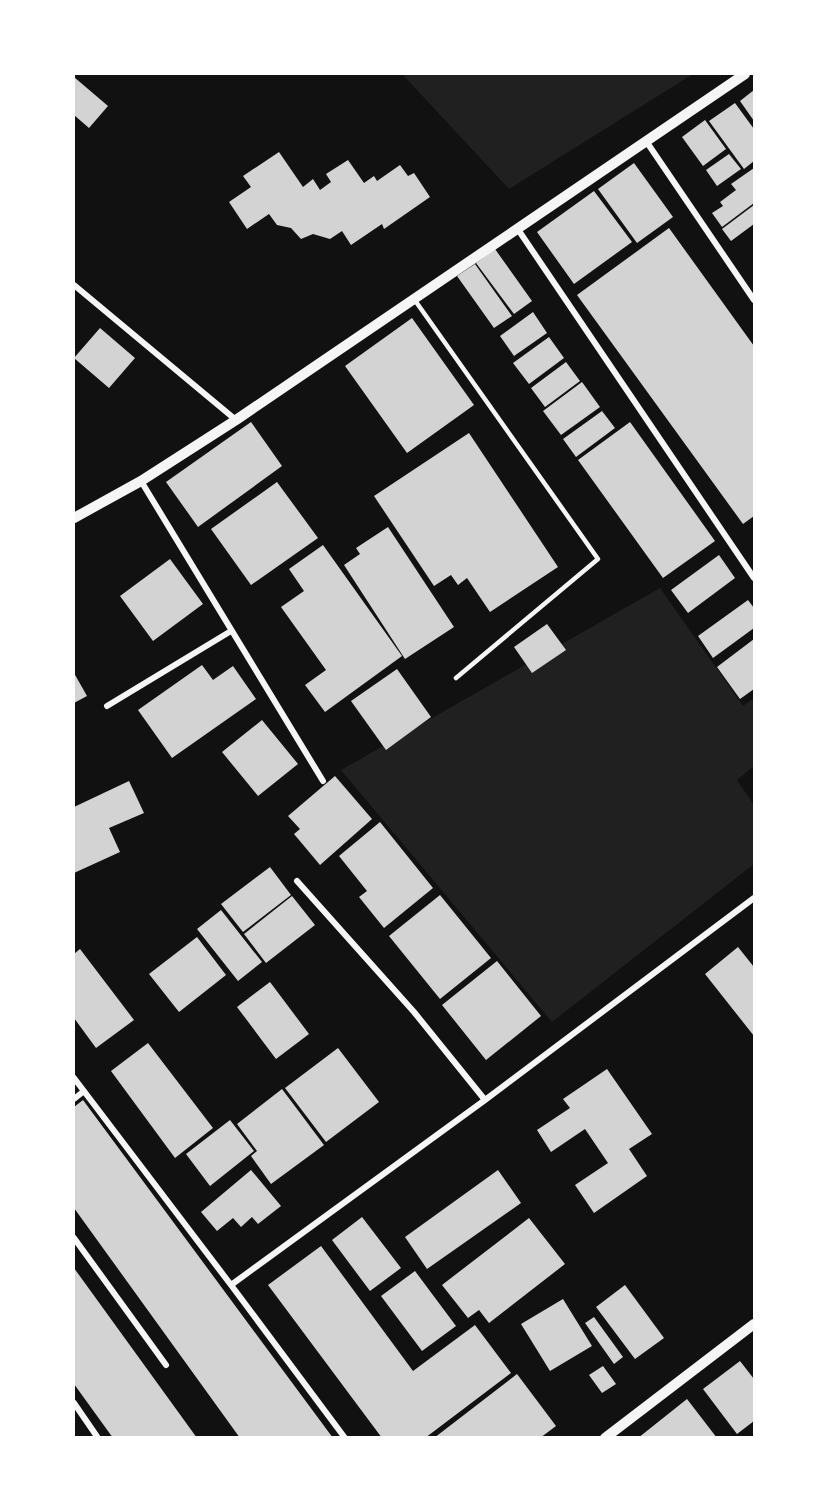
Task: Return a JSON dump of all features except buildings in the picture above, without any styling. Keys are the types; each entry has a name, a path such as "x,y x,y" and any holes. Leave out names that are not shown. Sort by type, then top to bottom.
{"street":[{"path":"74,518 141,481 236,420 745,74"},
{"path":"646,141 754,300"},
{"path":"517,228 754,578"},
{"path":"74,285 236,420"},
{"path":"141,481 323,781"},
{"path":"107,706 231,631"},
{"path":"297,881 414,1012 485,1100"},
{"path":"231,1285 485,1100 754,898"},
{"path":"74,1078 345,1437"},
{"path":"74,1099 84,1091"},
{"path":"74,1238 166,1365"},
{"path":"605,1437 754,1324"},
{"path":"74,1403 98,1437"}],"lane":[{"path":"414,299 598,559 456,678"}],"shaded area":[{"path":"402,74 693,74 509,189"},
{"path":"660,588 743,706 754,698 754,766 737,780 754,805 754,864 552,1022 341,770"}]}
